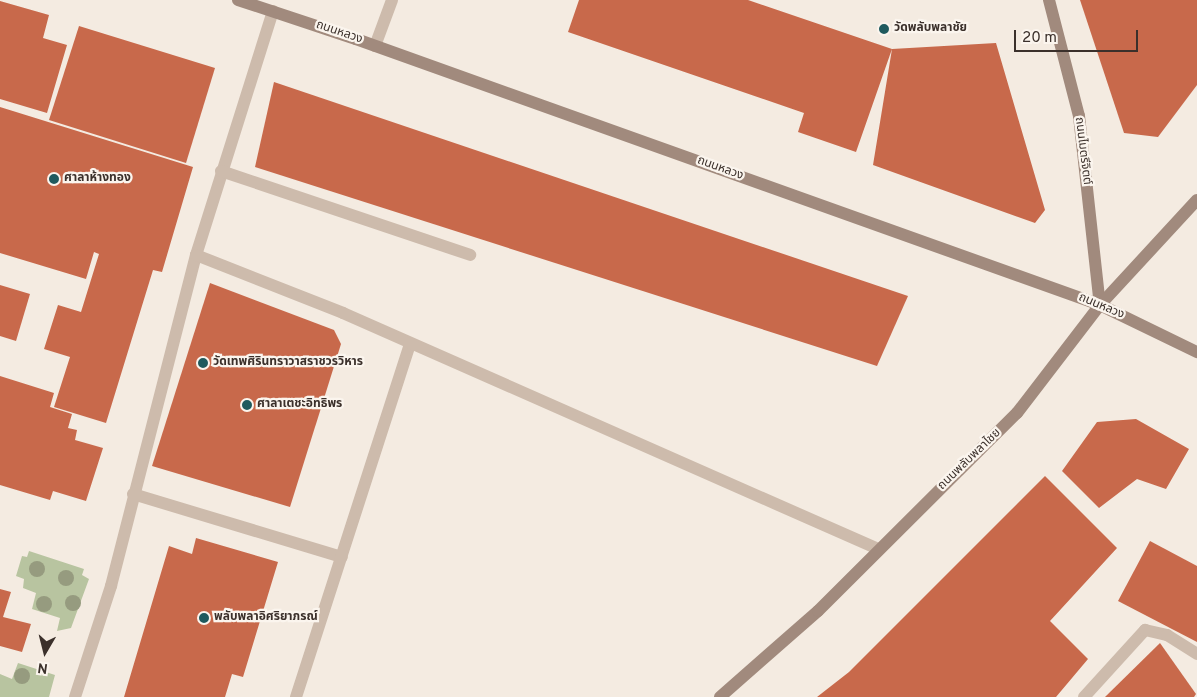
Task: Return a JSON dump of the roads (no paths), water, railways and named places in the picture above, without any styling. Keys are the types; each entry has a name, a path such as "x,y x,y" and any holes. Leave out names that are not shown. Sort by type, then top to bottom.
{"street":[{"name":"ถนนหลวง","path":"238,0 375,46 1100,305 1197,352"},
{"path":"375,46 392,0"},
{"name":"ถนนไมตรีจิตต์","path":"1049,0 1079,116 1100,305"},
{"path":"75,697 111,586 133,494 196,255 273,11"},
{"path":"221,171 470,255"},
{"name":"ถนนพลับพลาไชย","path":"720,697 818,611 878,549 1018,413 1100,305 1197,200"},
{"path":"196,255 342,313 410,345 878,549"},
{"path":"296,697 410,345"},
{"path":"133,494 342,557"},
{"path":"1084,697 1145,630 1167,635 1197,654"}],"place":[{"name":"วัดพลับพลาชัย","path":"884,29"},
{"name":"ศาลาห้างทอง","path":"54,179"},
{"name":"วัดเทพศิรินทราวาสราชวรวิหาร","path":"203,363"},
{"name":"ศาลาเตชะอิทธิพร","path":"247,405"},
{"name":"พลับพลาอิศริยาภรณ์","path":"204,618"}]}
